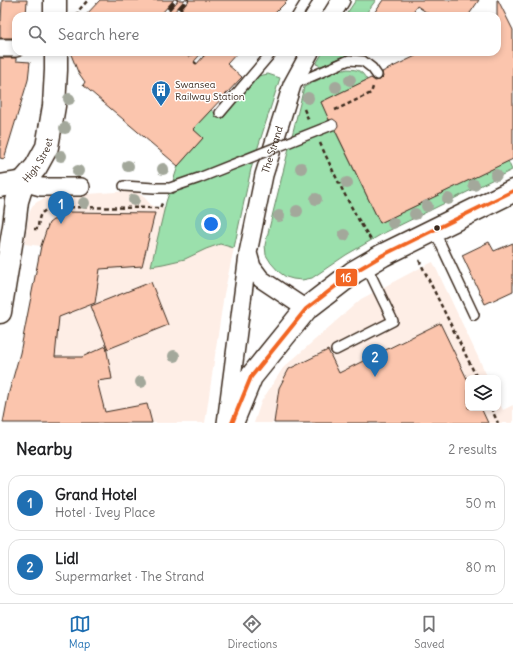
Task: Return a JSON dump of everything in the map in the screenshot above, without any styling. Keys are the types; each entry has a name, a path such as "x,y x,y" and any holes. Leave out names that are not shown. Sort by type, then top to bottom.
{"street":[{"path":"55,0 55,12"},
{"path":"334,12 341,0"},
{"path":"0,48 12,48"},
{"name":"High Street","path":"0,312 17,201 23,182 36,167 47,147 54,106 56,56"},
{"name":"The Strand","path":"226,423 248,253 264,175 292,85 308,56"},
{"path":"0,186 23,182 41,187 81,188"},
{"path":"232,423 251,377 306,309 354,272 383,255 513,191"},
{"path":"248,253 252,268 261,279 306,309"}],"lane":[{"path":"300,12 307,0"},
{"path":"220,113 269,56"},
{"path":"292,85 348,60 363,61 372,68 377,75"},
{"path":"124,186 170,188 332,125"},
{"path":"434,230 474,315"},
{"path":"336,350 393,322 366,265"}],"path":[{"path":"78,12 88,0"},
{"path":"335,110 371,93 377,75"},
{"path":"292,85 312,126"},
{"path":"318,139 333,173 372,242"},
{"path":"56,207 160,208 170,188"},
{"path":"419,260 476,375"},
{"path":"492,411 498,423"}],"shaded area":[{"path":"129,191 138,193 152,206 165,208 151,266 220,244 234,248 224,294 205,423 3,423 9,392 20,353 41,246 24,244 29,214 32,206 47,197"},
{"path":"433,262 487,375 465,375 465,411 501,411 501,406 503,410 513,405 513,423 254,423 261,402 283,368 361,299"}],"green space":[{"path":"356,0 376,0 367,12 348,12"},
{"path":"321,56 345,56 321,66 316,64"},
{"path":"348,69 359,71 367,80 321,102 380,223 508,161 512,170 382,234 346,255 312,278 302,280 293,279 286,277 279,272 271,263 266,255 265,245 304,87 334,72"},
{"path":"268,74 280,78 251,169 234,248 220,244 185,259 151,266 166,202 178,166 203,138 193,129 211,110 222,119 258,76"}],"building":[{"path":"2,0 27,0 26,12 12,12 12,38 0,38"},
{"path":"100,0 288,0 276,12 89,12"},
{"path":"383,0 479,0 471,12 426,12 417,6 413,12 375,12"},
{"path":"498,0 513,30 513,159 380,223 335,130 338,126 337,122 333,119 329,120 321,102 371,78 375,81 380,80 383,77 382,72 416,56 501,56 501,12 497,12"},
{"name":"Swansea Railway Station","path":"72,56 234,56 227,64 242,77 193,129 203,138 178,166 83,85 85,82 78,72"},
{"path":"0,58 16,58 16,61 30,62 28,80 4,159 0,158"},
{"path":"66,212 155,213 142,266 100,269 95,303 59,317 55,357 82,357 106,346 112,379 97,381 105,412 147,404 152,423 3,423 9,392 20,353 41,246 49,223 53,220 59,219 61,214"},
{"path":"489,242 494,251 513,243 513,291 485,304 462,255"},
{"path":"151,282 168,325 108,349 91,306"},
{"path":"440,323 465,375 465,411 482,411 488,423 274,423 279,388 289,369 328,350 339,373"}],"railway":[{"path":"166,12 176,0"},
{"path":"176,12 187,0"},
{"path":"196,62 201,56"}],"transit line":[{"name":"16","path":"232,423 251,377 306,309 354,272 383,255 513,191"}],"place":[{"name":"Swansea Railway Station","path":"161,107"},
{"name":"Grand Hotel","path":"61,224"},
{"name":"Lidl","path":"375,377"}]}
